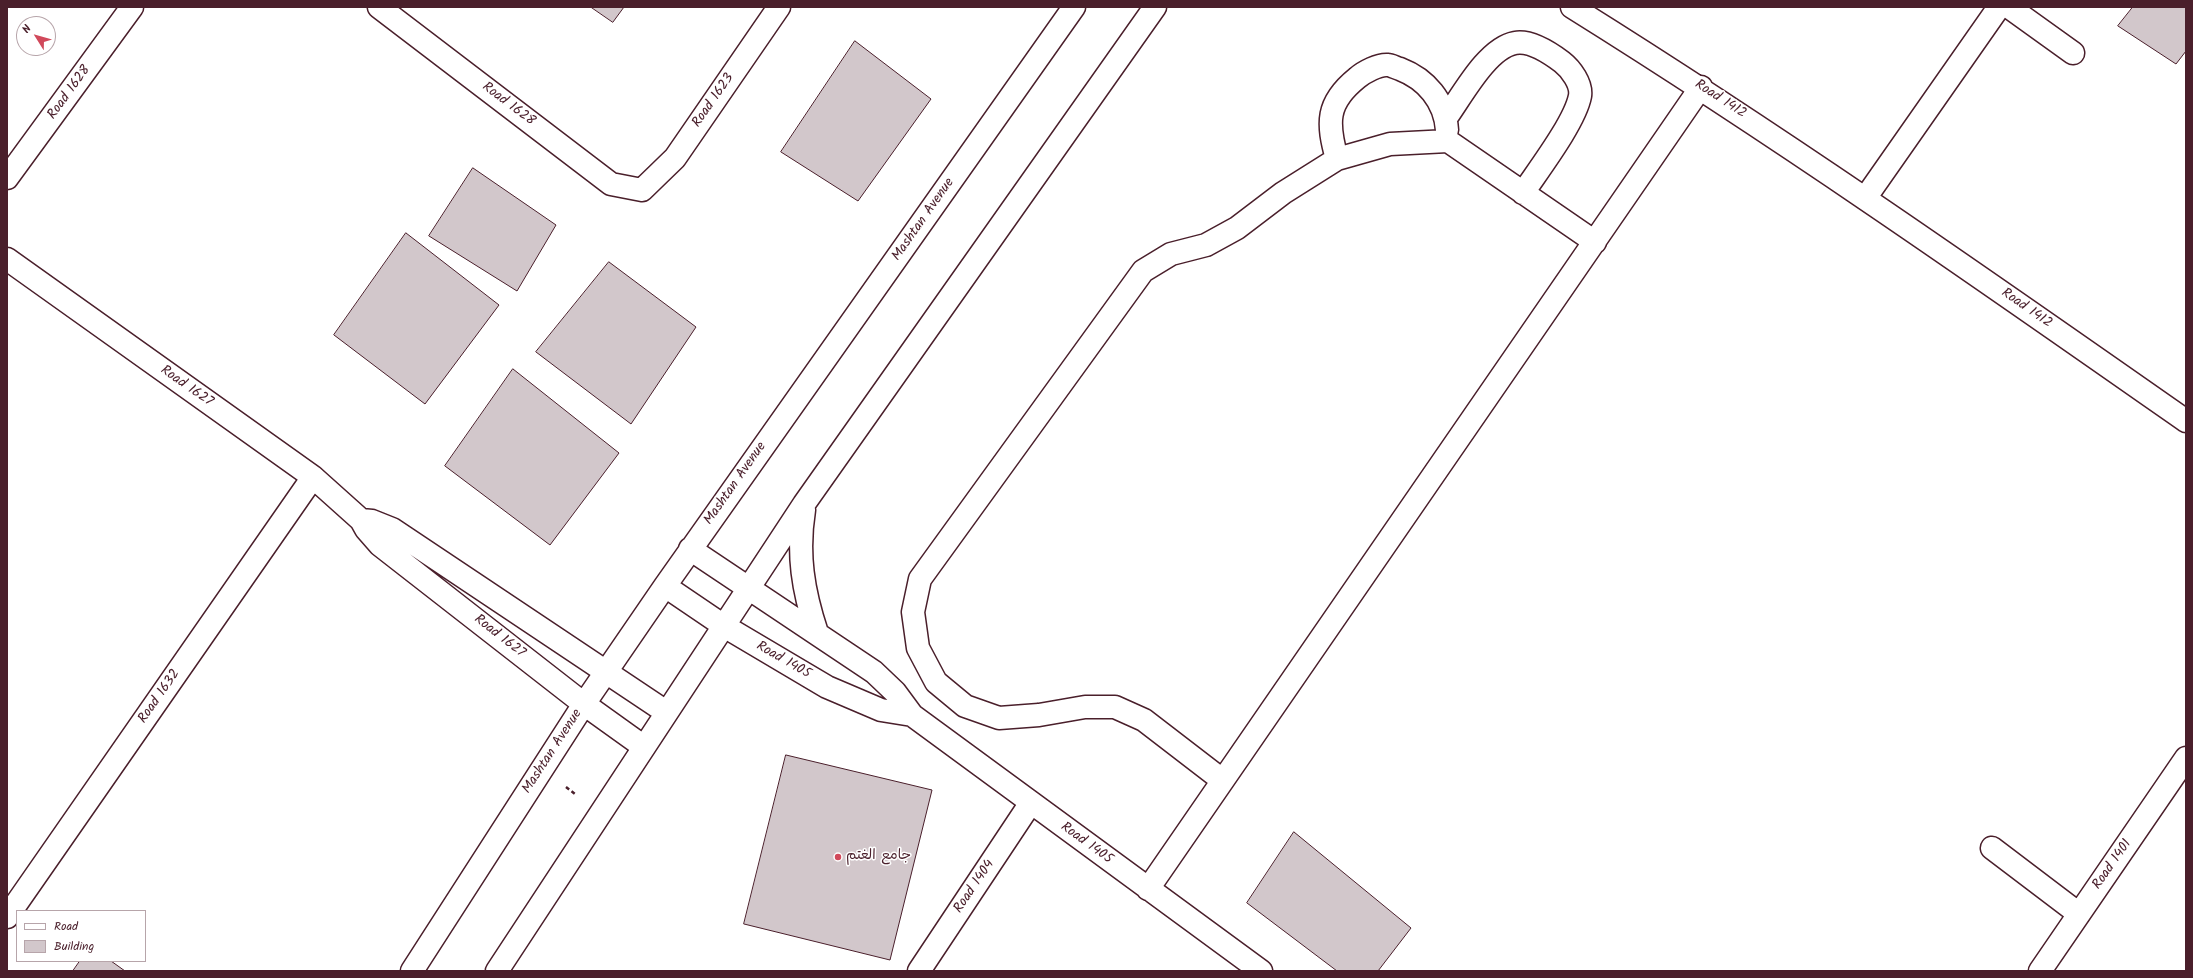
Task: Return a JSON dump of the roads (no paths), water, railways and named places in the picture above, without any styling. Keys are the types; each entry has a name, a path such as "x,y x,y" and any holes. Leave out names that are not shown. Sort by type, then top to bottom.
{"street":[{"name":"Road 1628","path":"7,178 132,7"},
{"name":"Road 1628","path":"379,7 612,184 642,190"},
{"name":"Road 1623","path":"642,190 675,158 779,7"},
{"name":"Mashtan Avenue","path":"412,971 584,704 690,549 1074,7"},
{"path":"497,971 666,712 750,589 804,504 1155,7"},
{"name":"Road 1412","path":"1572,7 1701,87 1866,197 2186,421"},
{"path":"1866,197 1999,7"},
{"path":"2009,7 2073,52"},
{"path":"1446,118 1483,65 1499,50 1516,43 1536,46 1563,63 1578,81 1580,94 1575,112 1523,193"},
{"path":"1337,159 1330,132 1332,110 1343,89 1363,73 1388,64 1415,74 1438,98 1446,118 1448,141"},
{"path":"1148,889 1701,87"},
{"path":"1222,780 1144,720 1115,707 1085,707 1039,715 999,718 964,706 936,682 918,648 913,612 920,579 1143,271 1171,254 1206,245 1237,228 1283,193 1337,159 1390,144 1448,141 1594,242"},
{"name":"Road 1627","path":"7,259 313,477 361,520 366,529 380,545 584,704 644,747"},
{"name":"Road 1632","path":"7,917 313,477"},
{"path":"804,504 800,536 801,569 807,601 816,633"},
{"name":"Road 1627","path":"361,520 372,521 392,529 666,712"},
{"name":"Road 1405","path":"690,549 874,672 895,692 912,715 1030,804 1261,971"},
{"name":"Road 1405","path":"665,586 724,626 827,687 854,700 881,710 912,715"},
{"name":"Road 1401","path":"2040,971 2186,758"},
{"name":"Road 1404","path":"919,971 1030,804"},
{"path":"1992,848 2079,914"}],"place":[{"name":"جامع الغتم","path":"838,857"}]}
